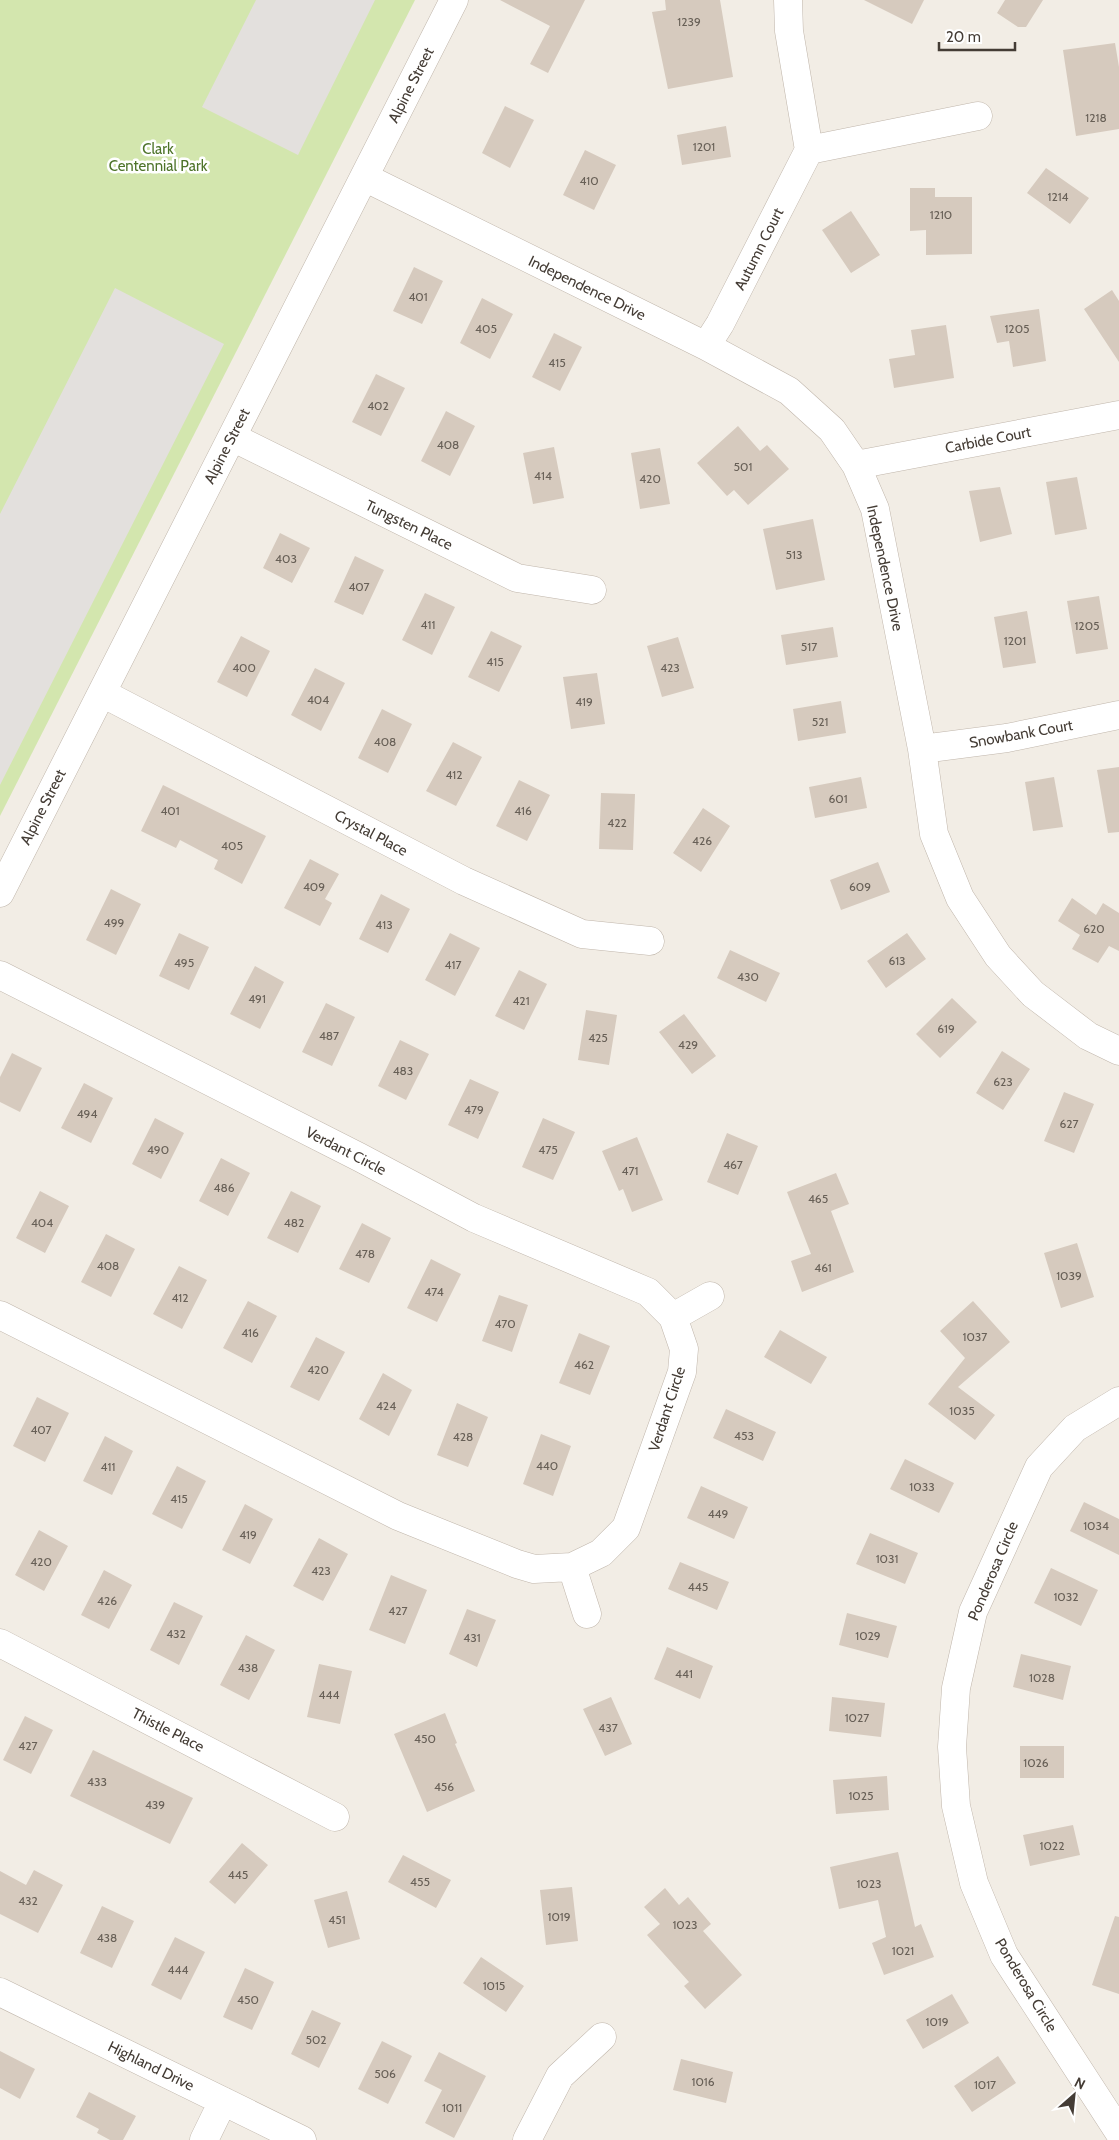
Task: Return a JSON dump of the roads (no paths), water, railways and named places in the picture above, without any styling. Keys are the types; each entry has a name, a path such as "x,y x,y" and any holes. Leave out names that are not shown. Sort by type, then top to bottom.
{"street":[{"name":"Alpine Street","path":"0,893 454,0"},
{"path":"788,0 789,31 809,150 978,116"},
{"name":"Autumn Court","path":"706,346 720,324 809,150"},
{"name":"Independence Drive","path":"364,177 706,346 789,391 832,430 856,465 875,509 922,749 934,834 960,898 998,956 1033,994 1088,1036 1119,1051"},
{"name":"Carbide Court","path":"856,465 1119,415"},
{"name":"Tungsten Place","path":"232,437 517,578 592,590"},
{"name":"Crystal Place","path":"102,693 482,889 582,934 650,941"},
{"name":"Snowbank Court","path":"922,749 1007,738 1119,715"},
{"name":"Verdant Circle","path":"0,975 360,1157 474,1218 648,1292 673,1317 684,1349 682,1372 626,1528 601,1553 572,1567 534,1569 517,1564 398,1516 0,1315"},
{"path":"673,1317 710,1296"},
{"name":"Ponderosa Circle","path":"1115,2119 1004,1955 974,1882 956,1806 952,1747 956,1688 973,1612 1039,1467 1075,1428 1119,1401"},
{"path":"572,1567 587,1614"},
{"name":"Thistle Place","path":"0,1644 335,1817"},
{"name":"Highland Drive","path":"0,1992 302,2140"},
{"path":"527,2140 560,2076 602,2038"},
{"path":"204,2140 223,2101"}],"park label":[{"name":"Clark Centennial Park","path":"158,158"}]}
